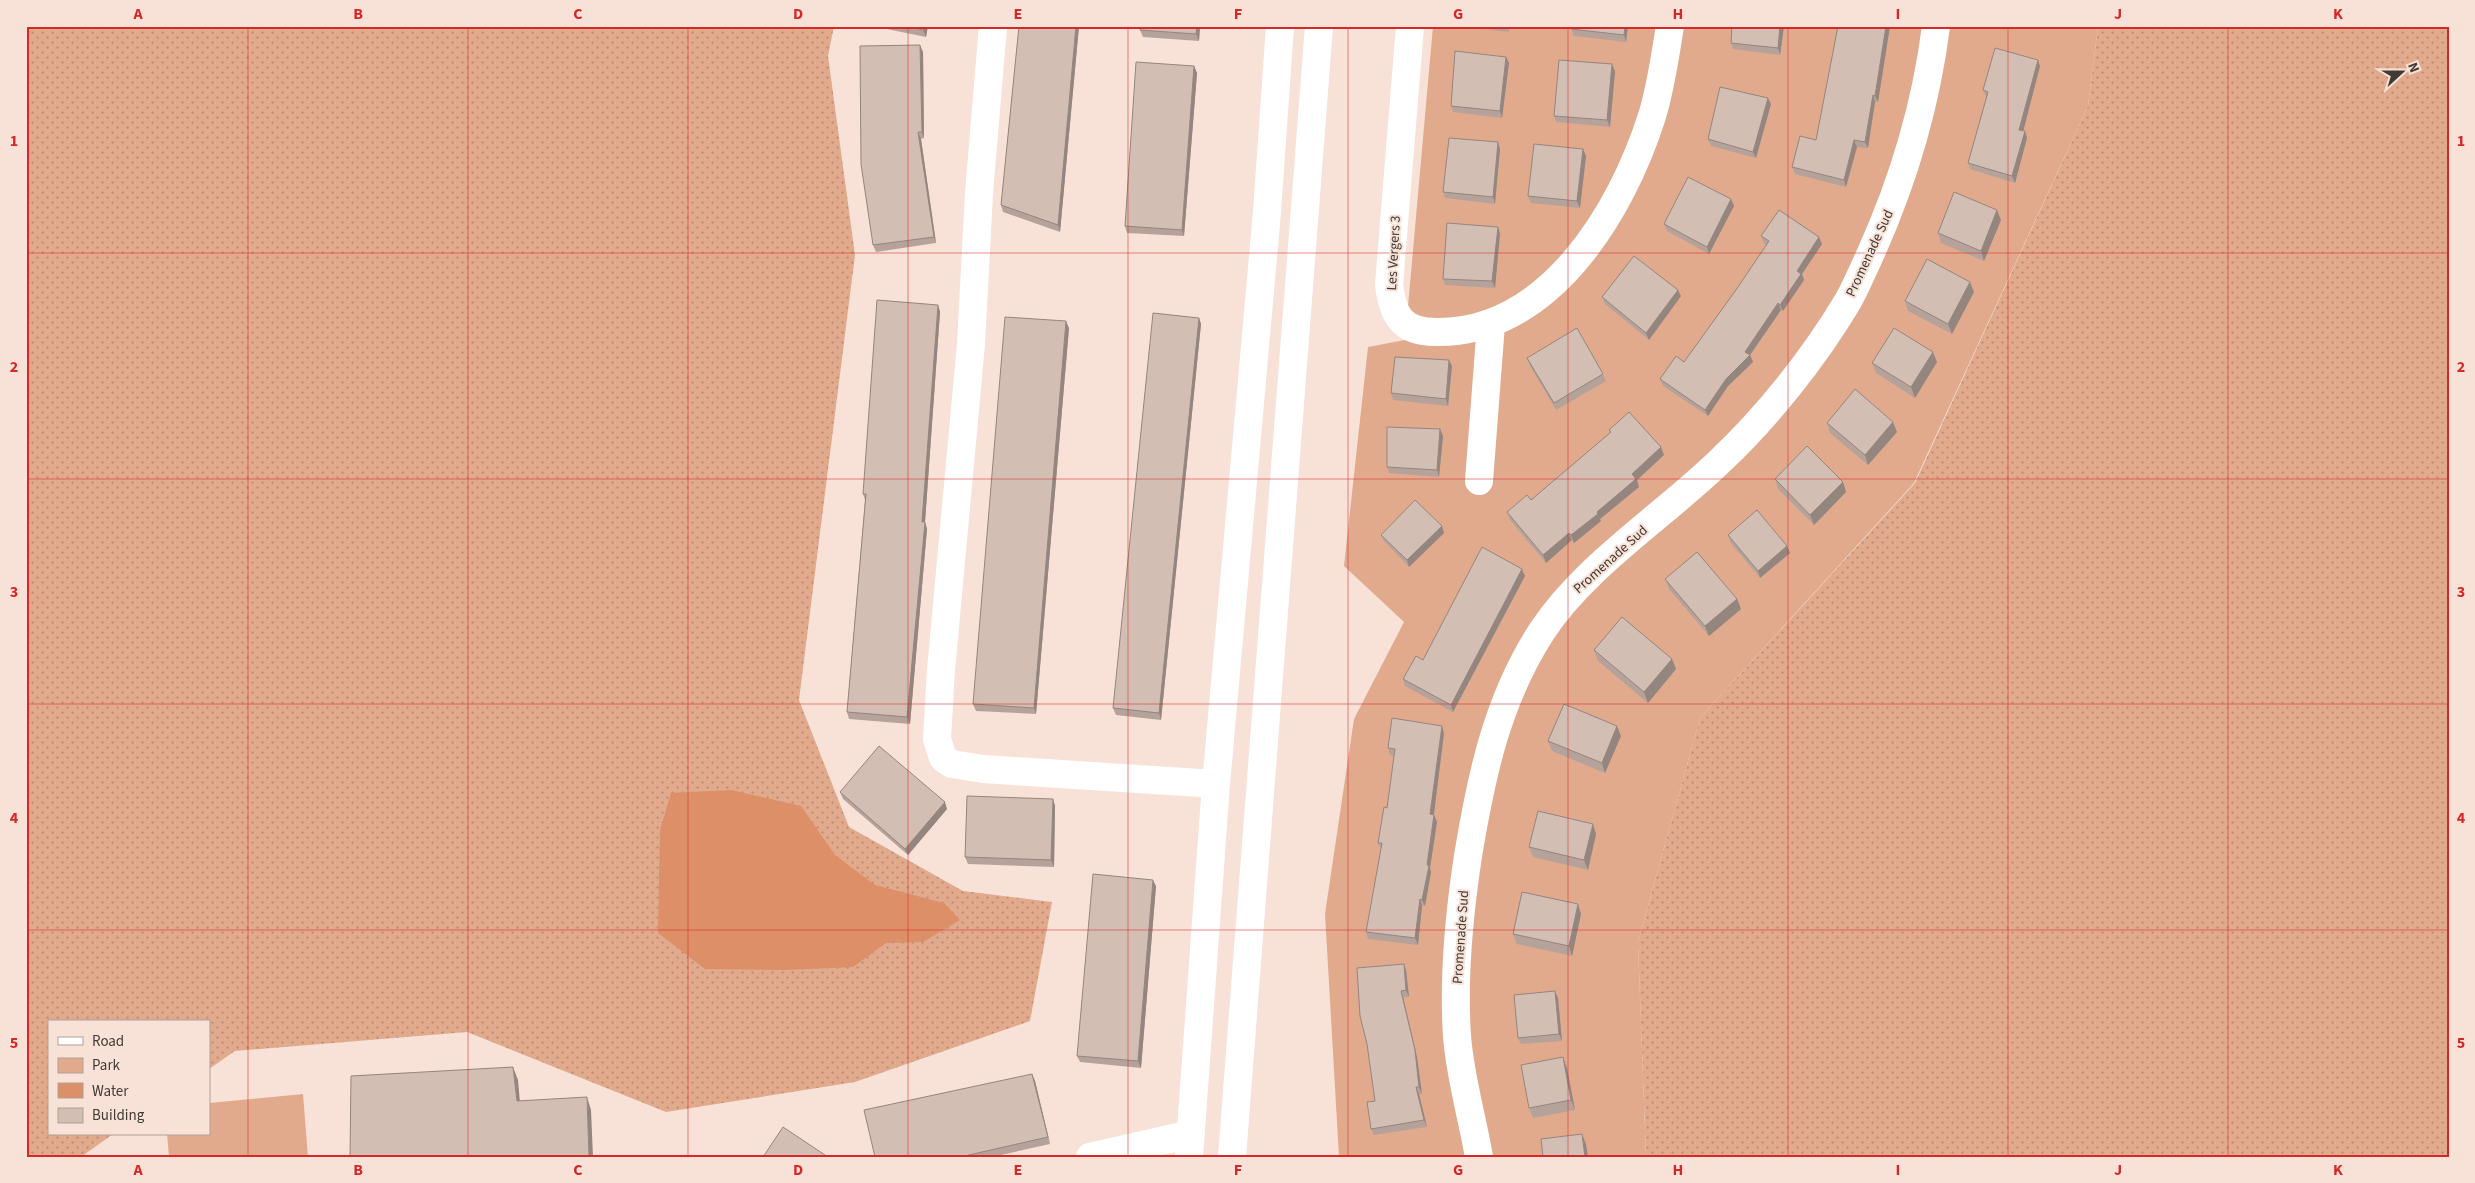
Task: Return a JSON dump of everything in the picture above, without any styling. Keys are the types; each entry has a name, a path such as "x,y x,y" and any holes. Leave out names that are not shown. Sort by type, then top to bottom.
{"street":[{"path":"993,26 979,192 971,344 938,705 937,739 939,750 943,758 952,764 984,769 1216,784"},
{"path":"1090,1157 1190,1145 1216,784 1265,232 1280,26"},
{"path":"1232,1157 1319,26"},
{"name":"Les Vergers 3","path":"1410,26 1389,285 1392,306 1398,318 1404,324 1431,332 1457,333 1491,324 1528,305 1545,292 1575,260 1606,215 1634,160 1652,115 1670,26"},
{"name":"Promenade Sud","path":"1479,1157 1459,1059 1456,1000 1458,938 1478,797 1504,701 1518,671 1540,633 1564,602 1600,567 1720,461 1790,383 1848,300 1890,208 1906,165 1928,78 1936,26"},
{"path":"1479,481 1491,324"}],"green space":[{"path":"26,26 834,26 828,56 855,255 799,700 849,827 963,891 1052,902 1030,1021 855,1082 666,1112 467,1032 235,1051 210,1068 210,1020 48,1020 48,1136 110,1136 81,1157 26,1157"},
{"path":"1433,26 2098,26 2088,106 1914,483 1700,718 1638,942 1646,1157 1339,1157 1325,914 1354,719 1404,622 1344,566 1368,347 1405,340"},
{"path":"2098,26 2449,26 2449,1157 1646,1157 1638,942 1700,718 1915,483 2088,106"},
{"path":"303,1094 308,1157 169,1157 167,1136 210,1136 210,1103"}],"water":[{"path":"731,790 801,806 835,855 875,885 944,903 960,920 923,942 886,943 853,967 785,970 705,969 658,933 660,830 671,793"}],"building":[{"path":"905,26 924,26 923,30"},
{"path":"1019,26 1076,26 1058,225 1001,205"},
{"path":"1141,26 1197,26 1196,34 1140,30"},
{"path":"1571,26 1625,26 1624,35 1571,29"},
{"path":"1732,26 1780,26 1778,48 1731,43"},
{"path":"1838,26 1886,26 1875,96 1873,95 1865,142 1854,140 1844,180 1792,167 1800,136 1816,140"},
{"path":"920,45 922,132 918,132 934,237 873,245 861,164 860,46"},
{"path":"1995,48 2038,60 2019,130 2025,131 2012,176 1968,163 1988,92 1983,90"},
{"path":"1455,51 1506,57 1500,111 1451,106"},
{"path":"1559,60 1612,64 1607,120 1554,116"},
{"path":"1136,62 1194,66 1182,230 1125,226"},
{"path":"1720,87 1768,98 1753,152 1708,139"},
{"path":"1449,138 1498,142 1493,197 1443,192"},
{"path":"1534,144 1583,149 1577,201 1528,196"},
{"path":"1688,177 1731,199 1707,247 1664,224"},
{"path":"1954,192 1997,210 1981,251 1938,233"},
{"path":"1779,210 1819,237 1797,271 1801,274 1780,305 1778,303 1745,352 1750,355 1726,379 1705,410 1660,379 1676,356 1684,362 1738,287 1769,241 1761,236"},
{"path":"1447,223 1498,227 1492,281 1443,279"},
{"path":"1634,256 1678,290 1646,333 1602,297"},
{"path":"1927,259 1970,282 1948,324 1905,301"},
{"path":"877,300 938,305 922,522 925,522 907,717 847,712 866,494 863,494"},
{"path":"1153,313 1199,318 1159,713 1113,708"},
{"path":"1005,317 1066,321 1034,708 973,704"},
{"path":"1577,328 1603,374 1554,403 1527,358"},
{"path":"1894,328 1933,352 1911,387 1872,363"},
{"path":"1395,357 1449,360 1446,399 1391,393"},
{"path":"1855,389 1893,422 1865,455 1827,423"},
{"path":"1629,412 1661,447 1632,474 1636,479 1597,512 1598,514 1571,535 1569,533 1543,555 1507,512 1527,495 1531,500 1611,432 1609,430"},
{"path":"1387,427 1440,429 1437,470 1387,467"},
{"path":"1807,446 1843,482 1810,515 1775,479"},
{"path":"1415,500 1442,526 1407,560 1381,535"},
{"path":"1757,510 1787,546 1758,571 1728,535"},
{"path":"1482,547 1522,569 1451,705 1403,679 1416,656 1423,660"},
{"path":"1697,552 1737,599 1705,626 1665,579"},
{"path":"1622,617 1672,659 1644,692 1594,650"},
{"path":"1564,704 1617,726 1602,763 1548,741"},
{"path":"1392,718 1442,726 1430,814 1434,815 1427,865 1429,866 1422,900 1420,899 1415,938 1366,932 1382,843 1378,843 1384,807 1387,808 1395,749 1388,748"},
{"path":"879,746 945,802 905,849 840,792"},
{"path":"967,796 1053,799 1051,860 965,857"},
{"path":"1538,811 1593,824 1584,860 1529,847"},
{"path":"1093,874 1153,880 1138,1061 1077,1056"},
{"path":"1522,892 1578,904 1569,946 1513,934"},
{"path":"1404,964 1406,990 1401,991 1415,1050 1419,1087 1416,1087 1424,1120 1371,1129 1367,1102 1375,1101 1367,1044 1360,1016 1357,968"},
{"path":"1555,991 1559,1034 1518,1038 1514,995"},
{"path":"1563,1057 1571,1100 1529,1108 1521,1065"},
{"path":"513,1067 517,1101 587,1097 589,1157 350,1157 351,1076"},
{"path":"1032,1074 1048,1137 960,1157 875,1157 864,1110"},
{"path":"783,1127 828,1157 763,1157"},
{"path":"1582,1134 1585,1157 1543,1157 1541,1139"}]}
